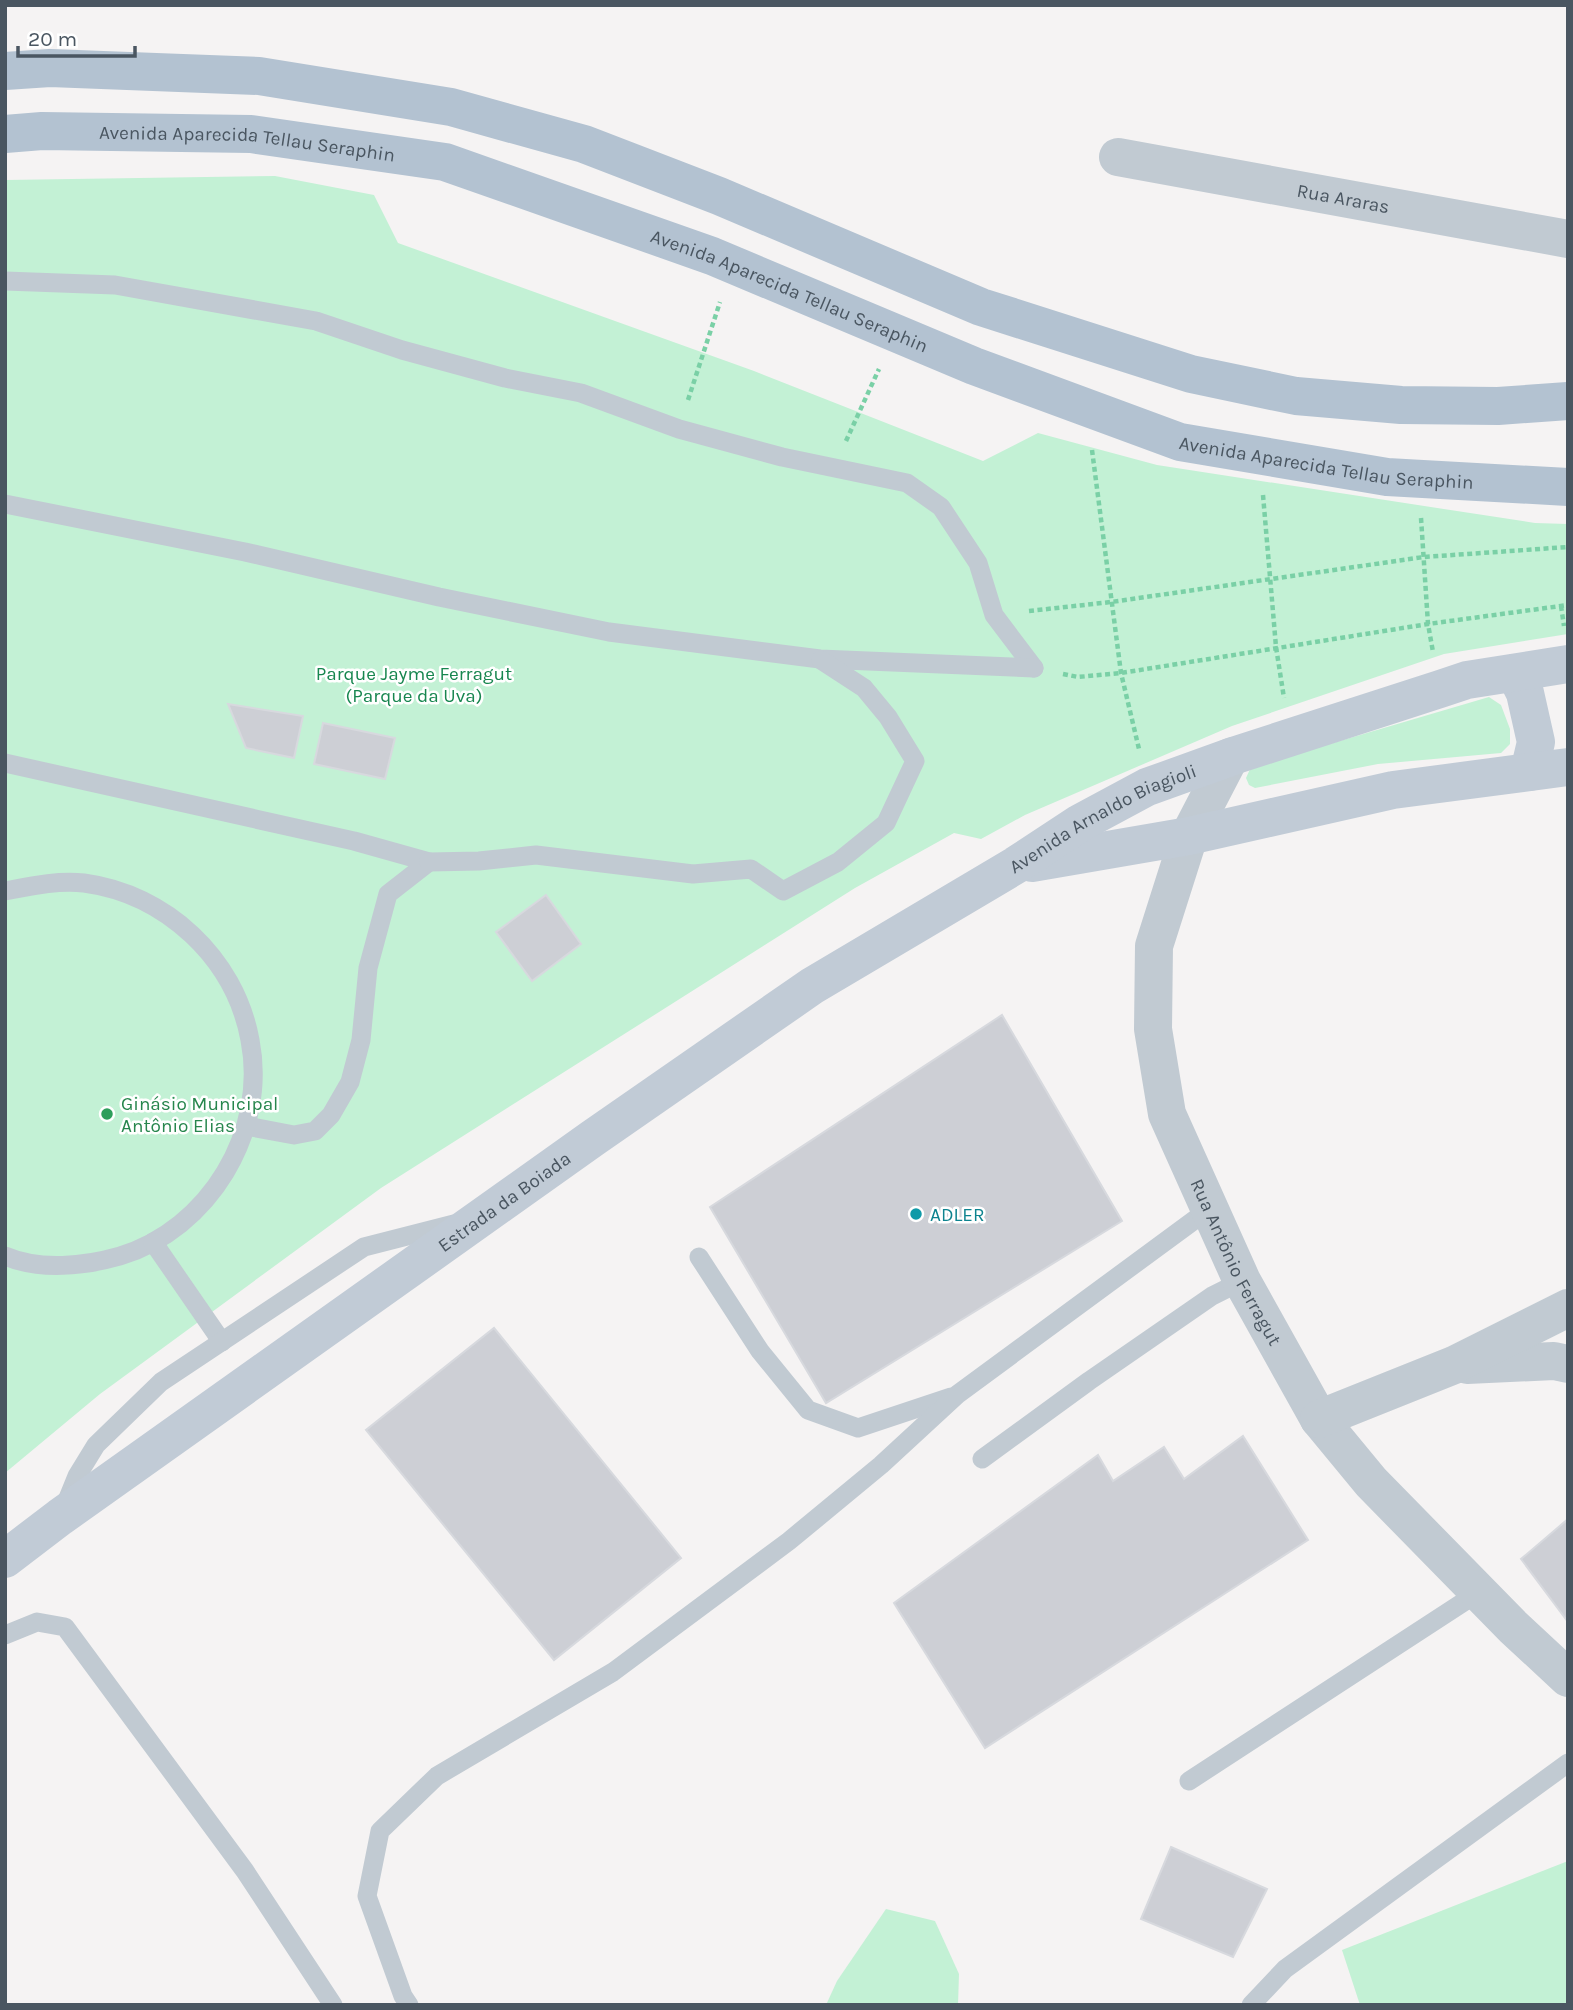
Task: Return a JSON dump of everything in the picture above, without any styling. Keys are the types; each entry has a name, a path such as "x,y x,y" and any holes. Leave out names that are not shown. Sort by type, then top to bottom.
{"main road":[{"path":"5,71 51,68 259,76 451,107 584,144 719,196 981,307 1191,374 1296,396 1401,405 1498,406 1568,401"},
{"name":"Avenida Aparecida Tellau Seraphin","path":"5,134 42,131 251,134 445,162 732,265 974,366 1180,442 1387,477 1568,487"},
{"name":"Avenida Arnaldo Biagioli","path":"1016,865 1080,823 1147,787 1230,757 1467,680 1568,664"},
{"path":"1515,673 1525,693 1536,742 1530,772"},
{"name":"Avenida Arnaldo Biagioli","path":"1016,865 1189,836 1393,790 1568,767"},
{"name":"Estrada da Boiada","path":"5,1559 60,1517 812,986 1016,865"}],"street":[{"name":"Rua Araras","path":"1118,157 1568,239"},
{"name":"Rua Antônio Ferragut","path":"1230,757 1189,836 1153,946 1153,1029 1167,1114 1208,1210 1242,1280 1319,1419 1371,1482 1568,1678"},
{"path":"1319,1419 1454,1365 1568,1308"},
{"path":"1454,1365 1554,1361 1568,1364"}],"lane":[{"path":"5,281 115,285 316,321 402,350 505,378 581,393 680,429 782,457 907,483 942,507 978,563 994,615 1034,668"},
{"path":"5,504 609,632 820,659 1034,668"},
{"path":"5,763 354,841 429,862 479,861 536,855 693,874 751,869 783,891 838,862 886,823 915,761 888,717 864,688 820,659"},
{"path":"246,1126 294,1135 315,1131 331,1115 350,1082 361,1040 368,968 388,894 429,862"},
{"path":"5,891 43,884 83,883 122,892 159,908 191,932 217,962 233,990 251,1041 253,1083 246,1126 230,1165 206,1201 174,1230 137,1250 96,1263 53,1265 5,1256"},
{"path":"409,2005 403,1996 367,1896 380,1831 438,1776 613,1672 789,1541 881,1465 958,1394 1208,1210"},
{"path":"60,1517 77,1476 96,1445 161,1382 364,1247 483,1217"},
{"path":"153,1241 222,1342"},
{"path":"699,1257 760,1351 808,1410 858,1428 958,1394"},
{"path":"982,1459 1212,1296 1242,1280"},
{"path":"1189,1781 1479,1592"},
{"path":"5,1635 37,1622 65,1627 245,1871 333,2005"},
{"path":"1251,2005 1285,1969 1568,1763"}],"path":[{"path":"680,429 732,265"},
{"path":"834,467 896,334"},
{"path":"1087,408 1121,673 1147,787"},
{"path":"1260,456 1276,648 1291,738"},
{"path":"1418,479 1428,624 1440,689"},
{"path":"994,615 1111,602 1424,557 1568,547"},
{"path":"1034,668 1078,677 1121,673 1428,624 1568,605"}],"green space":[{"name":"Parque Jayme Ferragut (Parque da Uva)","path":"275,176 374,195 398,243 754,371 983,461 1038,433 1157,465 1535,523 1568,524 1568,634 1444,654 1232,726 1025,815 981,839 954,833 855,888 381,1188 100,1394 5,1473 5,180"},
{"path":"1489,697 1501,705 1510,729 1510,744 1501,753 1378,764 1255,788 1249,785 1246,778 1251,767"},
{"path":"1568,1861 1568,2005 1360,2005 1342,1950"},
{"path":"886,1909 935,1921 959,1974 958,2005 826,2005 837,1981"}],"building":[{"path":"228,704 303,716 294,758 246,748"},
{"path":"323,723 395,738 385,779 314,764"},
{"path":"546,895 581,944 532,981 496,932"},
{"name":"ADLER","path":"1002,1015 1122,1221 826,1403 710,1207"},
{"path":"494,1328 681,1558 554,1660 366,1430"},
{"path":"1243,1436 1308,1540 985,1748 894,1603 1098,1455 1113,1481 1164,1447 1184,1479"},
{"path":"1568,1519 1568,1622 1521,1559"},
{"path":"1171,1847 1267,1889 1233,1957 1141,1919"}],"place":[{"name":"Ginásio Municipal Antônio Elias","path":"107,1114"},
{"name":"ADLER","path":"916,1214"}]}
